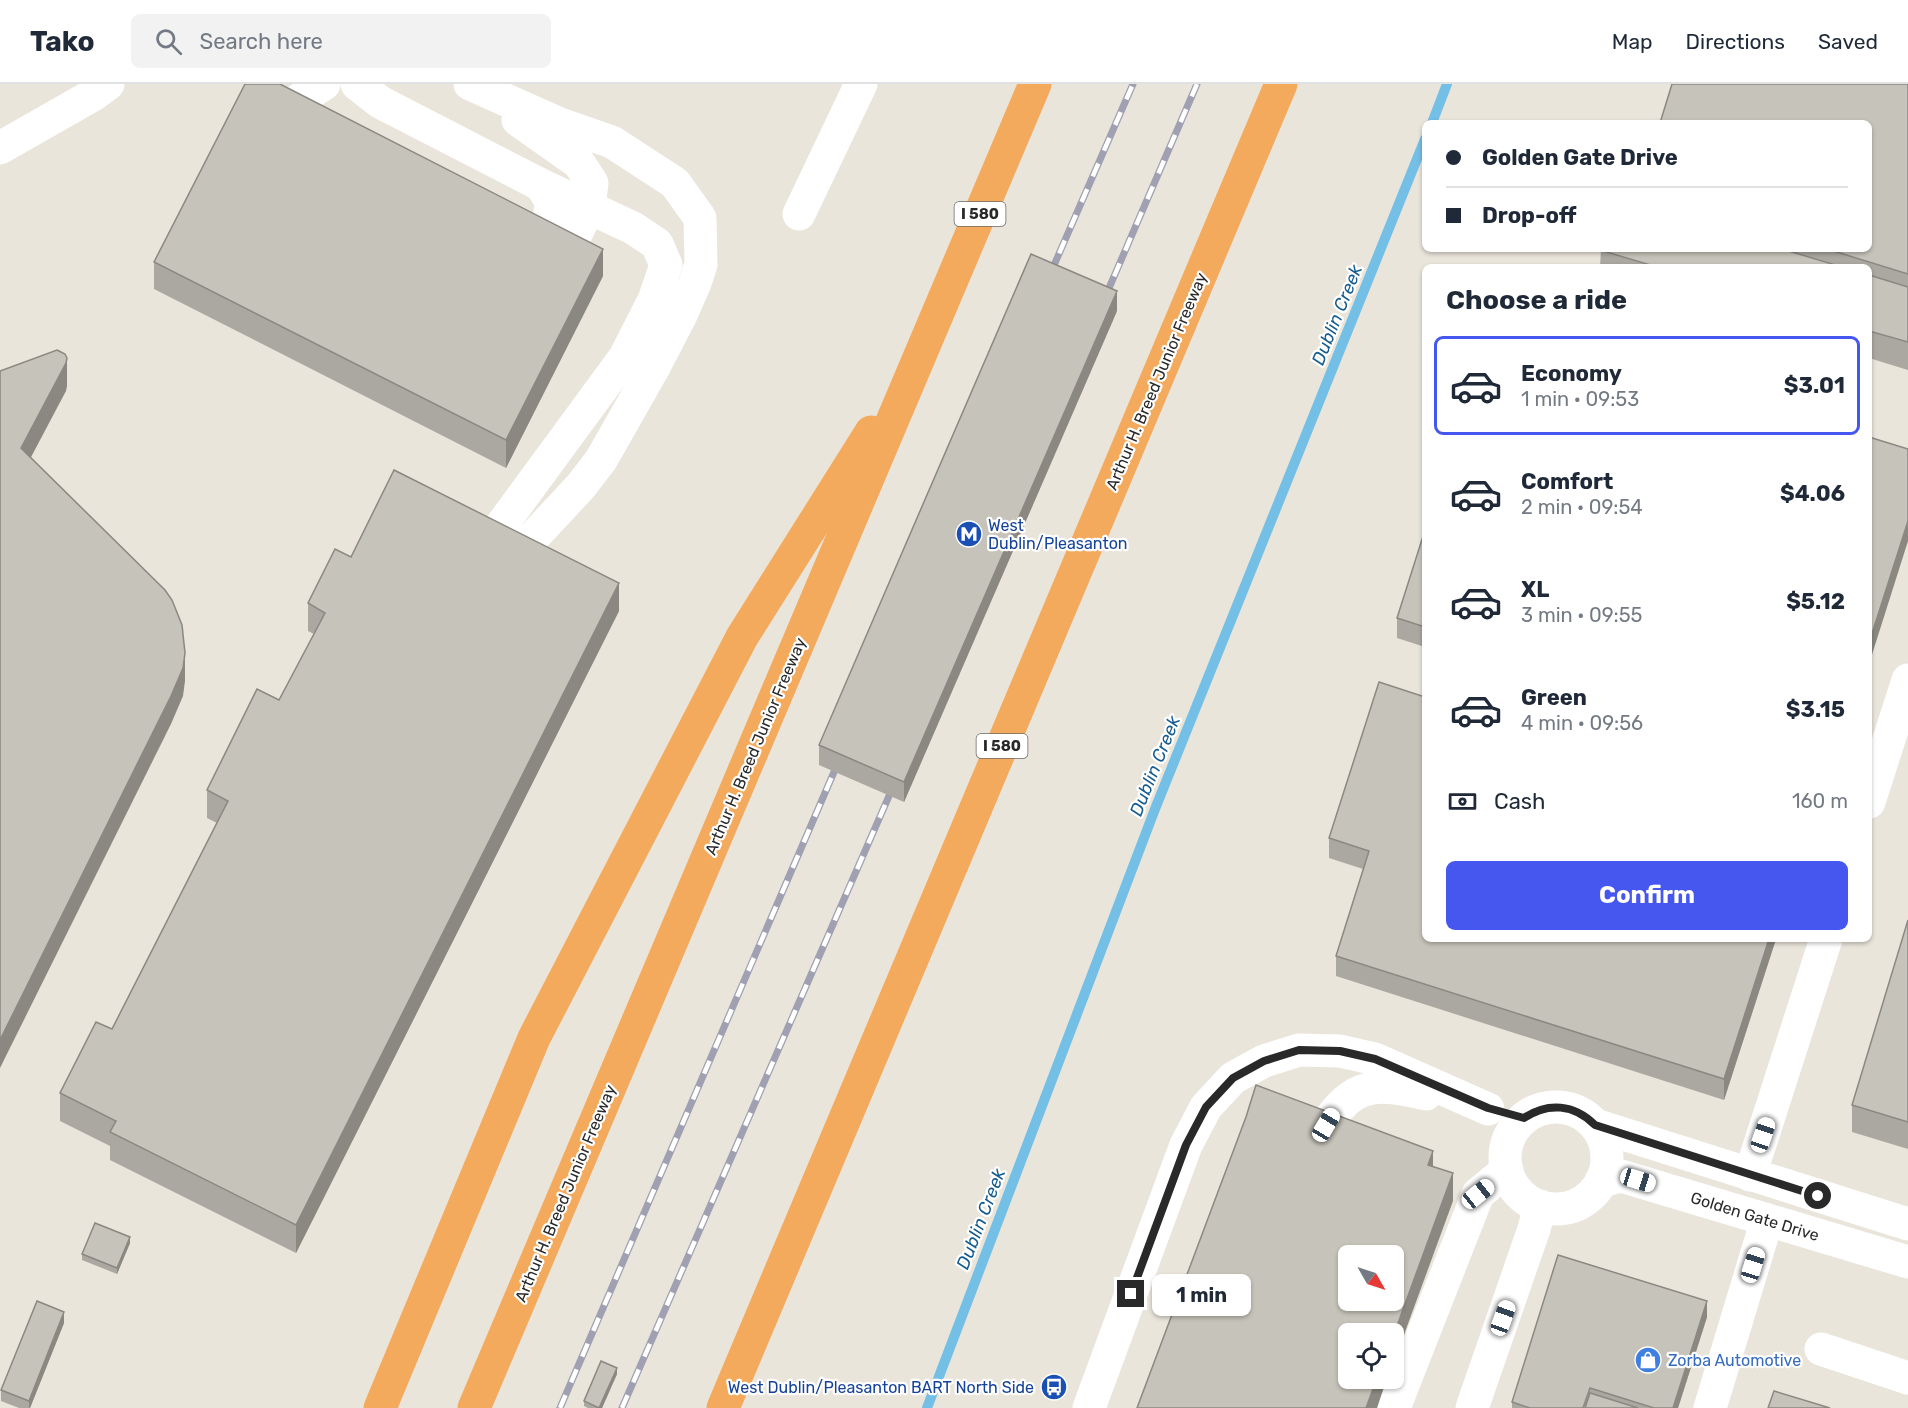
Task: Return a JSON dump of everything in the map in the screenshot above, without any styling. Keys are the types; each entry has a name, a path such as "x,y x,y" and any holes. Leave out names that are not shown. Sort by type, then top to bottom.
{"highway":[{"name":"Arthur H. Breed Junior Freeway","path":"474,1408 1035,84"},
{"name":"Arthur H. Breed Junior Freeway","path":"723,1408 1281,84"},
{"path":"380,1408 534,1038 576,956 742,637 926,344"}],"street":[{"path":"0,148 93,95 108,84"},
{"path":"285,114 292,104 324,84"},
{"path":"357,84 380,102 541,185 633,228 657,244 666,265 654,300 624,357 501,552 581,486 600,460 655,365 690,294 701,264 700,218 675,183 612,142 560,124 469,84"},
{"path":"469,84 579,164 592,183 589,207 552,251 549,226 551,201 541,185"},
{"path":"799,214 861,84"},
{"path":"1872,793 1908,680"},
{"path":"1750,1175 1825,942"},
{"path":"1089,1408 1186,1145 1206,1107 1233,1078 1264,1061 1299,1050 1340,1051 1375,1059 1488,1108"},
{"path":"1319,1136 1332,1114 1350,1097 1374,1087 1398,1087 1524,1118"},
{"path":"1561,1107 1580,1112 1595,1125 1605,1142 1607,1162 1601,1181 1588,1197 1570,1206 1550,1208 1540,1206 1522,1196 1515,1188 1507,1170 1506,1151 1512,1133 1524,1118 1541,1109 1561,1107"},
{"path":"1595,1125 1908,1224"},
{"path":"1394,1408 1478,1194 1507,1170"},
{"name":"Golden Gate Drive","path":"1601,1181 1621,1176 1908,1262"},
{"path":"1472,1408 1540,1206"},
{"path":"1710,1408 1767,1220"},
{"path":"1821,1349 1908,1378"}],"building":[{"path":"245,84 280,84 603,249 506,440 154,262"},
{"path":"1672,84 1908,84 1908,274 1837,252 1872,252 1872,120 1661,120"},
{"path":"1607,252 1792,252 1832,264 1647,264"},
{"path":"1031,254 1117,291 904,782 819,745"},
{"path":"1872,276 1908,287 1908,342 1872,332"},
{"path":"57,350 65,354 66,363 21,448 165,590 172,600 182,625 185,653 183,668 171,696 0,1040 0,371"},
{"path":"1872,438 1908,449 1908,521 1872,634"},
{"path":"394,470 619,583 296,1225 110,1132 116,1121 60,1093 96,1022 112,1029 228,801 207,790 257,689 279,700 325,613 308,603 335,549 351,557"},
{"path":"1422,539 1422,626 1397,618"},
{"path":"1379,682 1422,696 1422,942 1768,942 1724,1079 1336,956 1369,851 1329,838"},
{"path":"1908,920 1908,1122 1852,1105"},
{"path":"1256,1085 1433,1151 1428,1165 1453,1173 1404,1307 1404,1245 1338,1245 1338,1311 1402,1311 1398,1323 1338,1323 1338,1389 1373,1389 1366,1408 1137,1408"},
{"path":"95,1223 130,1237 117,1268 82,1254"},
{"path":"1558,1255 1707,1301 1673,1408 1654,1408 1590,1388 1583,1408 1530,1408 1512,1402"},
{"path":"37,1301 64,1312 29,1401 1,1390"},
{"path":"601,1361 617,1368 599,1408 584,1401"},
{"path":"1774,1391 1830,1408 1768,1408"},
{"path":"1590,1393 1638,1408 1585,1408"}],"waterway":[{"name":"Dublin Creek","path":"1433,120 1447,84"},
{"name":"Dublin Creek","path":"927,1408 1155,809 1422,146"}],"railway":[{"path":"1048,279 1133,84"},
{"path":"1103,302 1197,84"},
{"path":"560,1408 834,772"},
{"path":"622,1408 889,796"}],"place":[{"name":"West Dublin/Pleasanton","path":"969,534"},
{"name":"Zorba Automotive","path":"1648,1360"},
{"name":"West Dublin/Pleasanton BART North Side","path":"1054,1387"}],"route":[{"path":"1131,1294 1186,1145 1206,1107 1233,1078 1264,1061 1299,1050 1340,1051 1375,1059 1488,1108 1524,1118 1541,1109 1551,1107 1570,1109 1580,1112 1595,1125 1818,1196"}]}
